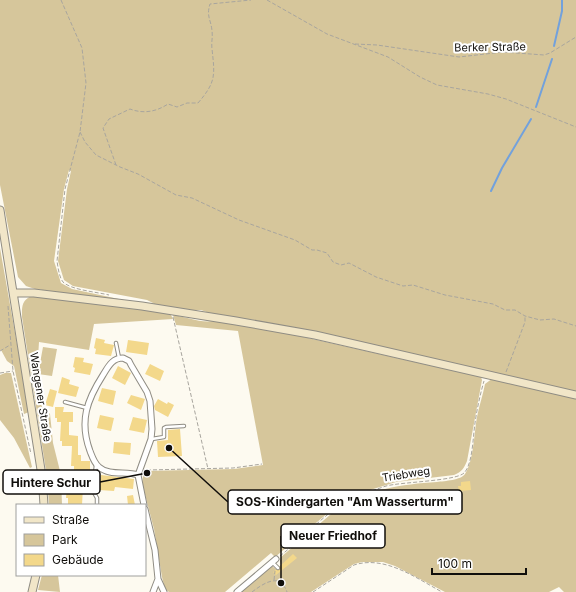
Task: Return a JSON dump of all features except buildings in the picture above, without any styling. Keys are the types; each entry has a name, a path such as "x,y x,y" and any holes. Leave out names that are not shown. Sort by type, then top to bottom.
{"main road":[{"name":"Wangener Straße","path":"0,210 42,476 44,504"},
{"path":"14,293 34,293 171,311 315,335 576,395"},
{"path":"32,592 36,576"}],"street":[{"path":"138,475 101,468 96,464 85,434 85,417 89,401 103,375 114,361 119,358 129,361 147,392 150,401 152,429 151,439 138,475 144,504"},
{"path":"146,515 155,550 158,579 164,592"},
{"path":"237,592 275,564"},
{"path":"153,592 158,579"}],"lane":[{"path":"116,343 119,358"},
{"path":"65,402 87,408"},
{"path":"151,439 164,437 164,428 166,427 184,426"},
{"path":"96,464 93,491 97,498 97,504"}],"path":[{"path":"61,0 82,48 86,83 80,132 65,189 57,260 58,267 63,282 73,288 111,295"},
{"path":"117,165 103,128 108,119 130,109 138,112 148,112 160,109 168,104 177,107 187,103 198,103 212,84 215,64 212,48 212,30 207,12 210,4 251,0"},
{"path":"267,0 327,34 388,57 420,77 437,85 488,94 506,99 576,127"},
{"name":"Berker Straße","path":"353,44 377,45 459,57 503,52 544,55 576,37"},
{"path":"80,132 85,142 96,155 138,174 176,195 192,198 239,220 295,240 312,250 327,253 333,262 340,265 349,263 376,276 403,286 413,285 439,293 493,304 505,310 515,310 526,316 540,320 554,319 576,326"},
{"path":"7,300 13,371 32,458"},
{"path":"171,311 208,469"},
{"path":"504,379 526,316"},
{"path":"0,351 10,345"},
{"path":"0,373 13,371"},
{"name":"Triebweg","path":"275,564 336,508 357,496 389,485 405,482 429,481 457,476 464,473 469,462 475,422 486,375"},
{"path":"140,470 233,468 262,464"},
{"path":"313,592 354,565 372,562 391,566 406,572 442,592"},
{"path":"274,580 275,564"},
{"path":"252,592 264,583 274,580 282,583 287,592"}],"green space":[{"path":"0,0 576,0 576,392 324,334 254,320 212,314 201,310 156,306 147,300 73,286 64,280 58,261 67,189 71,171 69,170 64,189 54,261 61,283 72,289 133,302 35,289 26,286 18,277 0,185"},
{"path":"0,248 29,412 24,414 14,366 7,361 0,350"},
{"path":"31,296 170,313 173,319 94,324 89,350 39,342 37,373 42,407 50,414 53,443 61,475 62,504 49,504 47,477 22,317 22,308 25,300"},
{"path":"173,315 198,321 214,321 286,333 481,377 482,380 465,466 461,471 454,475 396,482 357,494 334,508 275,557 271,553 225,592 169,592 165,589 162,577 154,529 142,483 144,471 234,469 263,465 238,331 176,325"},
{"path":"43,347 57,349 52,376 38,374"},
{"path":"11,373 32,467 30,468 14,438 0,420 0,375"},
{"path":"492,379 576,399 576,592 564,592 559,587 549,592 445,592 395,566 383,562 362,562 354,564 311,592 241,592 272,566 276,569 281,565 281,557 338,508 349,502 373,492 398,486 448,481 463,476 470,461 477,417 485,384"},
{"path":"42,576 58,576 60,592 38,590"}],"waterway":[{"path":"554,46 562,11 562,0"},
{"path":"536,107 552,59"},
{"path":"491,191 502,168 531,119"}],"place":[{"name":"SOS-Kindergarten \"Am Wasserturm\"","path":"169,448"},
{"name":"Hintere Schur","path":"147,473"},
{"name":"Neuer Friedhof","path":"281,583"}]}
